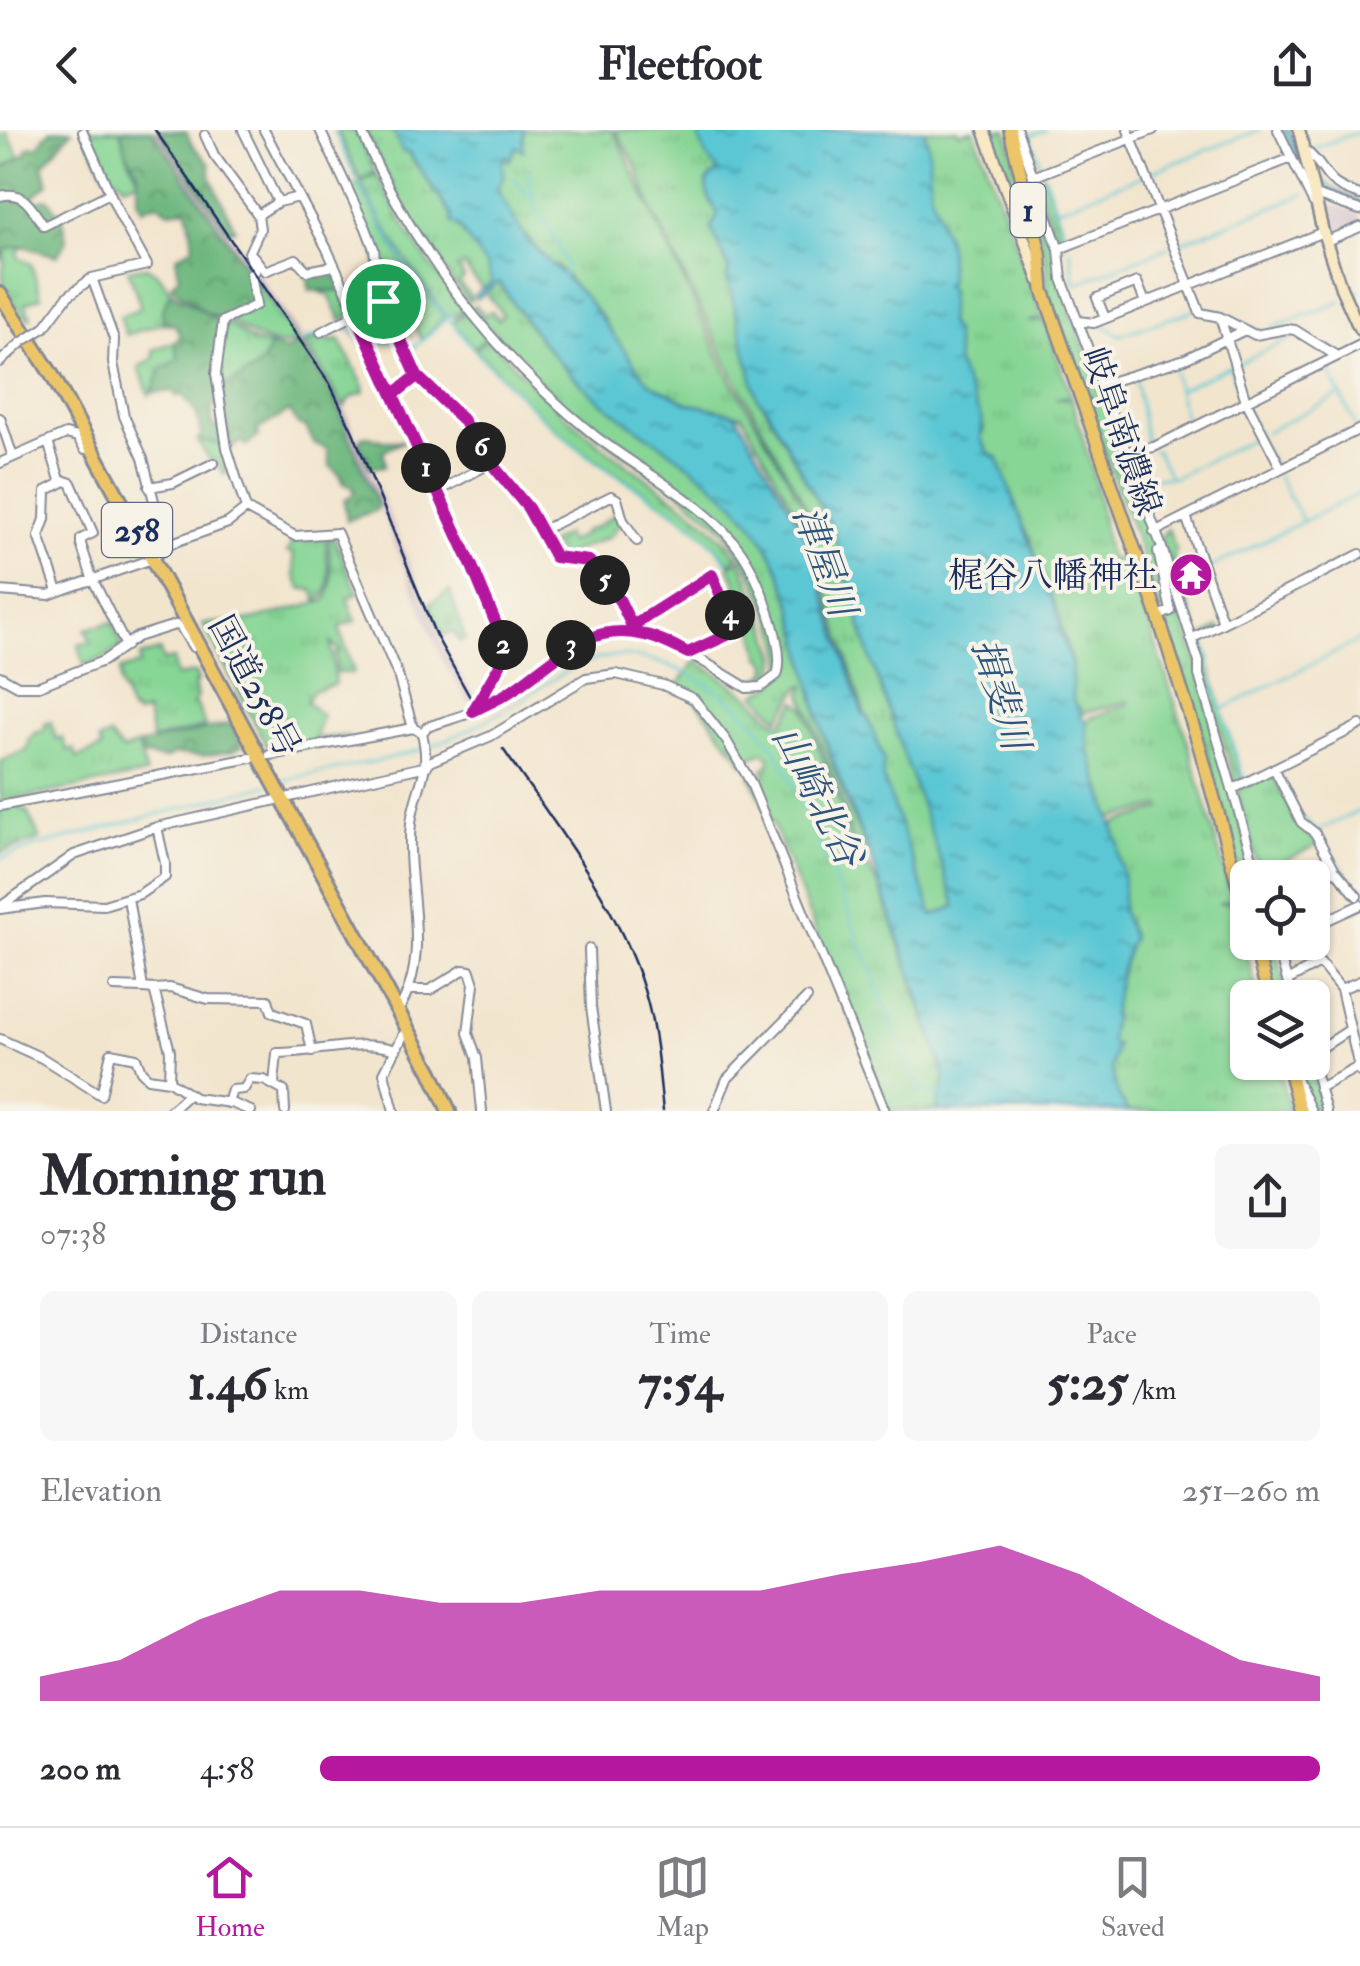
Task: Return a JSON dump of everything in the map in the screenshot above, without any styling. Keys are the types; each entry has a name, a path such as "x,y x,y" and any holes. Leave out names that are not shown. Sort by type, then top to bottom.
{"highway":[{"name":"国道258号","path":"0,294 40,355 92,448 398,1011 448,1111"}],"main road":[{"name":"岐阜南濃線","path":"1013,130 1040,253 1043,290 1158,616 1231,860"},
{"path":"1292,1080 1300,1111"}],"street":[{"path":"243,130 278,202"},
{"path":"264,130 334,266 491,607 502,638 500,665 473,711"},
{"path":"320,130 366,228 383,301 417,376 462,419 518,495 559,560 582,558 598,571 632,626 644,634 688,653 747,688 761,686 777,675 780,652 742,554 698,510 578,422 491,334 408,226 361,130"},
{"path":"984,130 1043,290"},
{"path":"1013,130 1034,177 1059,250 1062,279 1191,639 1253,860"},
{"path":"1034,177 1130,134 1153,130"},
{"path":"1278,130 1318,210"},
{"path":"1299,130 1324,236 1360,330"},
{"path":"0,362 44,328 68,296 92,278 147,265 83,132"},
{"path":"1130,134 1200,313 1261,334 1296,330 1335,355"},
{"path":"205,135 258,215 260,229 249,254 256,305 223,322 216,366 227,448 246,509 295,536 337,533 398,675 427,763 411,827 416,962 398,1011"},
{"path":"1306,153 1333,184 1360,195"},
{"path":"1059,250 1290,158"},
{"path":"1314,192 1360,210"},
{"path":"0,196 23,197 44,226 110,193"},
{"path":"258,215 278,202 300,197"},
{"path":"1078,322 1094,322 1324,236 1360,227"},
{"path":"249,254 265,272 296,260 307,271 334,266"},
{"path":"92,278 114,339 113,364 124,416 140,448 156,513 172,543"},
{"path":"1104,318 1098,298 1137,282 1145,302"},
{"path":"321,332 383,301"},
{"path":"1220,317 1246,401 1281,468"},
{"path":"1100,385 1185,359 1244,330"},
{"path":"1124,452 1154,446 1360,345"},
{"path":"393,395 417,376"},
{"path":"0,418 13,458"},
{"path":"1155,535 1360,430"},
{"path":"0,464 70,434 85,448 92,448"},
{"path":"48,442 60,483"},
{"path":"149,487 173,482 214,463"},
{"path":"437,492 491,463"},
{"path":"58,591 40,536 46,491 60,483 71,484 93,533 82,539 81,544 92,578 126,646"},
{"path":"541,531 610,496 617,499 623,520 638,541"},
{"path":"0,591 58,591 152,559 172,543 228,523 246,509"},
{"path":"1186,516 1223,623"},
{"path":"1155,535 1171,611 1158,616"},
{"path":"1191,639 1360,554"},
{"path":"622,632 712,575 736,631 688,653"},
{"path":"1206,620 1209,630"},
{"path":"0,676 18,686 32,688 103,660 137,637 174,625 180,626 193,647 198,644"},
{"path":"270,755 427,727 508,694 575,643 602,634 644,634"},
{"path":"0,908 74,855 157,827 427,763 492,736 594,676 628,675 663,685 694,700 726,740 750,782 885,1111"},
{"path":"1233,789 1360,725"},
{"path":"0,806 251,758"},
{"path":"1274,768 1300,822 1315,833 1335,870 1359,899 1330,916"},
{"path":"0,908 46,902 104,906 158,884 165,877 166,863 157,827"},
{"path":"1330,871 1335,870"},
{"path":"128,898 142,988"},
{"path":"589,949 591,1007 606,1111"},
{"path":"1290,980 1320,963 1340,990 1359,1068 1319,1088"},
{"path":"408,990 430,990 463,970 470,971 474,984 468,1033 477,1058 482,1111"},
{"path":"1340,990 1360,981"},
{"path":"114,987 170,988 208,999 268,1000 272,1012 306,1024 312,1052"},
{"path":"154,989 170,1051 169,1081"},
{"path":"714,1111 727,1079 807,998"},
{"path":"394,1111 384,1073 407,1028"},
{"path":"1330,1044 1348,1030"},
{"path":"0,1039 42,1058 101,1095 111,1053 136,1058 140,1071 148,1078 169,1081 206,1101 228,1102 251,1111"},
{"path":"274,1084 277,1054 368,1043 396,1050"},
{"path":"228,1102 232,1090 244,1090 250,1079 274,1084 284,1091 284,1111"},
{"path":"1298,1080 1311,1111"},
{"path":"1317,1080 1326,1111"},
{"path":"170,1111 189,1094"}],"shaded area":[{"path":"152,130 158,130 303,338 297,341"},
{"path":"1321,201 1360,213 1360,225 1329,236"},
{"path":"304,341 340,397 448,655 475,699 469,703 442,659 334,397 299,343"}],"green space":[{"path":"50,130 72,130 43,165 48,183 32,198 48,199 63,220 66,242 57,256 23,246 6,249 0,260 0,170 29,147 38,146"},
{"path":"84,130 120,130 139,180 123,185 121,180 105,174"},
{"path":"120,130 152,130 249,271 256,301 222,318 207,313 173,288 171,285 179,276 176,257 194,246 187,209 169,211 157,203 142,209 138,172 127,154"},
{"path":"158,130 186,132 210,164 210,176 235,229 228,231"},
{"path":"337,130 356,130 375,172 360,180"},
{"path":"364,130 392,130 452,216 452,222 487,266 493,281 483,290 463,265 458,268 464,278 459,283 472,299 468,302 411,219"},
{"path":"524,130 611,130 618,139 725,369 817,527 729,367 652,209 636,165 615,130 696,130 719,173 706,186 718,214 711,228 729,268 727,277 759,396 834,531 867,648 957,907 932,916 882,775 884,761 864,712 810,538 742,415 688,403 648,382 603,319 528,239 502,201 497,190 503,177 501,162 506,155 509,160 517,146 522,150"},
{"path":"924,130 974,130 1043,318 1028,322 1044,320 1071,395 1055,399 1072,399 1096,485 1109,560 1127,557 1188,743 1230,890 1230,901 1218,904 1230,903 1230,960 1249,960 1254,980 1230,980 1230,1080 1282,1080 1290,1111 1128,1111 1116,1091 1111,1072 1112,1012 1132,936 1122,911 1123,879 1114,829 1116,823 1162,809 1161,806 1110,819 1086,723 1129,704 1128,701 1083,713 1073,700 1071,662 1056,608 997,457 988,453 981,439 984,427 957,365 954,331 948,324 950,290 944,284 948,282 948,249 930,192"},
{"path":"989,130 1007,130 1036,262"},
{"path":"1015,131 1059,258 1060,281 1153,542 1168,608 1162,611 1047,292 1046,260"},
{"path":"7,132 20,157 0,170 0,136"},
{"path":"376,174 416,244 465,308 456,315 446,316 379,217 361,182"},
{"path":"1043,175 1066,241 1059,245 1036,181"},
{"path":"358,184 404,264 444,317 422,340 403,303 387,303 381,289 376,249 347,188"},
{"path":"23,246 19,258 31,264 41,297 25,303 31,318 11,299 3,279 6,249"},
{"path":"147,267 160,276 171,292 162,310 163,323 126,335 120,316 141,308 128,269"},
{"path":"333,268 342,290 310,291 307,274"},
{"path":"255,279 297,341 271,343 231,321"},
{"path":"498,282 533,331 572,375 602,402 722,491 740,508 769,548 796,618 827,747 867,849 863,852 865,861 861,863 858,856 802,694 805,685 779,719 756,694 779,679 783,657 762,594 729,536 686,497 595,432 510,351 472,307 475,305 485,315 491,311 498,320 503,315 486,292"},
{"path":"342,290 353,313 341,321 329,295 318,291"},
{"path":"171,292 219,321 219,405 212,407 212,426 223,428 223,444 202,442 197,414 183,395 176,396 174,391 152,393 161,369 179,359 174,342 181,337 175,325 163,323 162,310"},
{"path":"467,310 488,336 474,348 452,322"},
{"path":"228,323 253,342 270,346 257,367 221,387 218,376"},
{"path":"327,336 331,342 339,339 364,386 364,392 350,398 344,407 304,341"},
{"path":"489,337 567,417 698,515 738,557 729,563 676,513 576,446 549,423 475,349"},
{"path":"174,342 179,359 159,378 149,395 139,367 154,358 153,350"},
{"path":"299,343 334,397 378,506 375,511 347,520 344,501 353,495 354,488 343,483 330,466 328,449 314,443 306,427 298,425 290,411 257,430 259,436 246,445 243,441 230,449 221,387 257,367 270,346 286,350"},
{"path":"368,436 404,441 383,451 385,466 370,468 359,443"},
{"path":"202,437 202,442 223,444 229,473 224,474 215,460 211,462 197,440"},
{"path":"618,512 621,522 609,537 560,557 550,543 565,535 569,542"},
{"path":"1168,529 1198,633 1195,634 1160,537"},
{"path":"333,536 358,593 347,598 356,621 339,627 354,673 337,673 336,653 340,651 331,643 335,684 312,691 306,702 322,716 315,738 349,736 270,752 203,624 252,620 325,601 331,586 329,538"},
{"path":"326,537 329,581 316,602 314,591 301,588 295,576 293,553 287,552 294,539"},
{"path":"1162,554 1197,664 1250,860 1236,860 1208,755 1164,618 1173,614"},
{"path":"740,560 765,620 753,624 729,566"},
{"path":"450,591 465,639 460,642 454,632 443,635 429,604"},
{"path":"113,622 122,646 84,665 79,645 91,642 86,629"},
{"path":"766,623 777,656 776,668 760,684 743,683 730,674 755,680 767,673 768,663 761,656 753,626"},
{"path":"1219,627 1221,631 1202,640 1243,782 1236,785 1195,642"},
{"path":"160,651 163,661 173,659 176,676 196,673 197,697 193,705 197,705 205,727 152,740 147,712 131,712 120,685 120,670 140,665 140,656"},
{"path":"698,661 749,696 777,723 783,723 796,701 804,707 843,814 849,840 845,847 852,852 858,867 868,867 880,887 945,1076 937,1111 888,1111 750,775 754,773 758,779 766,776 763,769 769,765 770,757 763,752 749,758 745,765 690,693 677,687"},
{"path":"51,722 56,739 62,738 77,758 102,748 99,741 109,736 122,751 138,745 146,774 0,802 1,761 27,750 32,736"},
{"path":"232,723 242,746 233,751 202,756 173,754 166,759 143,756 138,745"},
{"path":"1272,774 1298,824 1319,844 1286,860 1256,860 1239,789"},
{"path":"19,804 27,811 40,839 0,853 0,808"},
{"path":"1263,960 1278,960 1284,980 1268,980"},
{"path":"1300,1080 1315,1080 1323,1111 1312,1108"}],"water":[{"name":"揖斐川","path":"392,130 524,130 523,151 517,146 509,161 506,156 502,162 503,177 497,190 526,239 585,297 648,382 688,403 736,414 805,534 863,715 867,716 884,761 882,775 933,916 956,906 867,648 834,531 767,409 757,398 727,277 729,268 711,228 718,214 706,186 719,172 706,156 696,130 924,130 931,192 948,245 948,283 944,285 950,290 948,324 954,331 957,365 982,420 981,439 988,453 997,457 1060,620 1071,662 1073,700 1086,723 1088,747 1119,845 1124,879 1122,911 1132,939 1115,1000 1110,1039 1116,1044 1111,1069 1118,1095 1128,1111 937,1111 945,1076 879,881 826,741 791,603 770,551 755,527 722,491 602,402 572,375 533,331 499,282 477,299 474,295 492,283 487,266 452,223 452,216 409,153 403,152"},
{"path":"1282,130 1289,130 1316,174 1335,189 1360,200 1360,207 1321,187 1296,156"}],"waterway":[{"path":"334,130 357,180"},
{"path":"1043,170 1030,136 1046,130"},
{"path":"1149,173 1259,130"},
{"path":"1312,149 1360,131"},
{"path":"527,169 537,212 550,228 567,266 563,276"},
{"path":"1067,242 1056,209 1142,176"},
{"path":"1045,177 1056,209"},
{"path":"515,178 527,196 534,197"},
{"path":"359,184 405,264 447,319"},
{"path":"1177,244 1305,194"},
{"path":"1070,250 1075,284 1169,247"},
{"path":"1350,295 1360,291"},
{"path":"1272,328 1341,302"},
{"path":"1202,308 1218,311 1260,331"},
{"path":"1101,324 1120,335 1195,310"},
{"path":"410,351 453,313"},
{"path":"448,318 472,347"},
{"path":"334,329 345,324 367,346"},
{"path":"305,340 322,334"},
{"path":"1238,364 1296,335"},
{"path":"376,344 397,339"},
{"path":"476,352 573,444 681,516 728,563"},
{"path":"1172,366 1184,416"},
{"path":"1178,390 1230,366 1241,400"},
{"path":"1327,366 1356,427"},
{"path":"1136,381 1146,443"},
{"path":"1266,432 1339,395"},
{"path":"1244,407 1274,467"},
{"path":"1146,478 1175,477 1258,436"},
{"path":"1153,451 1157,451 1169,476"},
{"path":"1278,476 1303,522"},
{"path":"1208,569 1360,493"},
{"path":"1203,554 1225,617"},
{"path":"1180,567 1196,559"},
{"path":"1203,638 1210,659 1209,670 1244,780"},
{"path":"1221,710 1360,640"},
{"name":"山崎北谷","path":"281,781 436,744 484,722 564,673 598,659 641,658 686,673 727,698 759,728 777,752 829,865 912,1076 925,1094 941,1093"},
{"name":"山崎北谷","path":"0,859 268,785"},
{"path":"1320,830 1360,810"},
{"path":"1302,816 1360,891"}],"railway":[{"path":"155,130 330,384 436,636 471,699"},
{"path":"503,749 587,871 623,936 651,1017 663,1111"}],"place":[{"name":"梶谷八幡神社","path":"1191,575"}],"route":[{"path":"383,301 356,314 393,395 417,376 462,419 528,508 555,557 589,561 620,601 632,626 712,575 736,631 688,653 644,634 622,632 585,638 550,658 508,694 473,711 500,665 502,638 393,395 417,376 383,301"}],"water label":[{"name":"津屋川","path":"825,561"}]}
